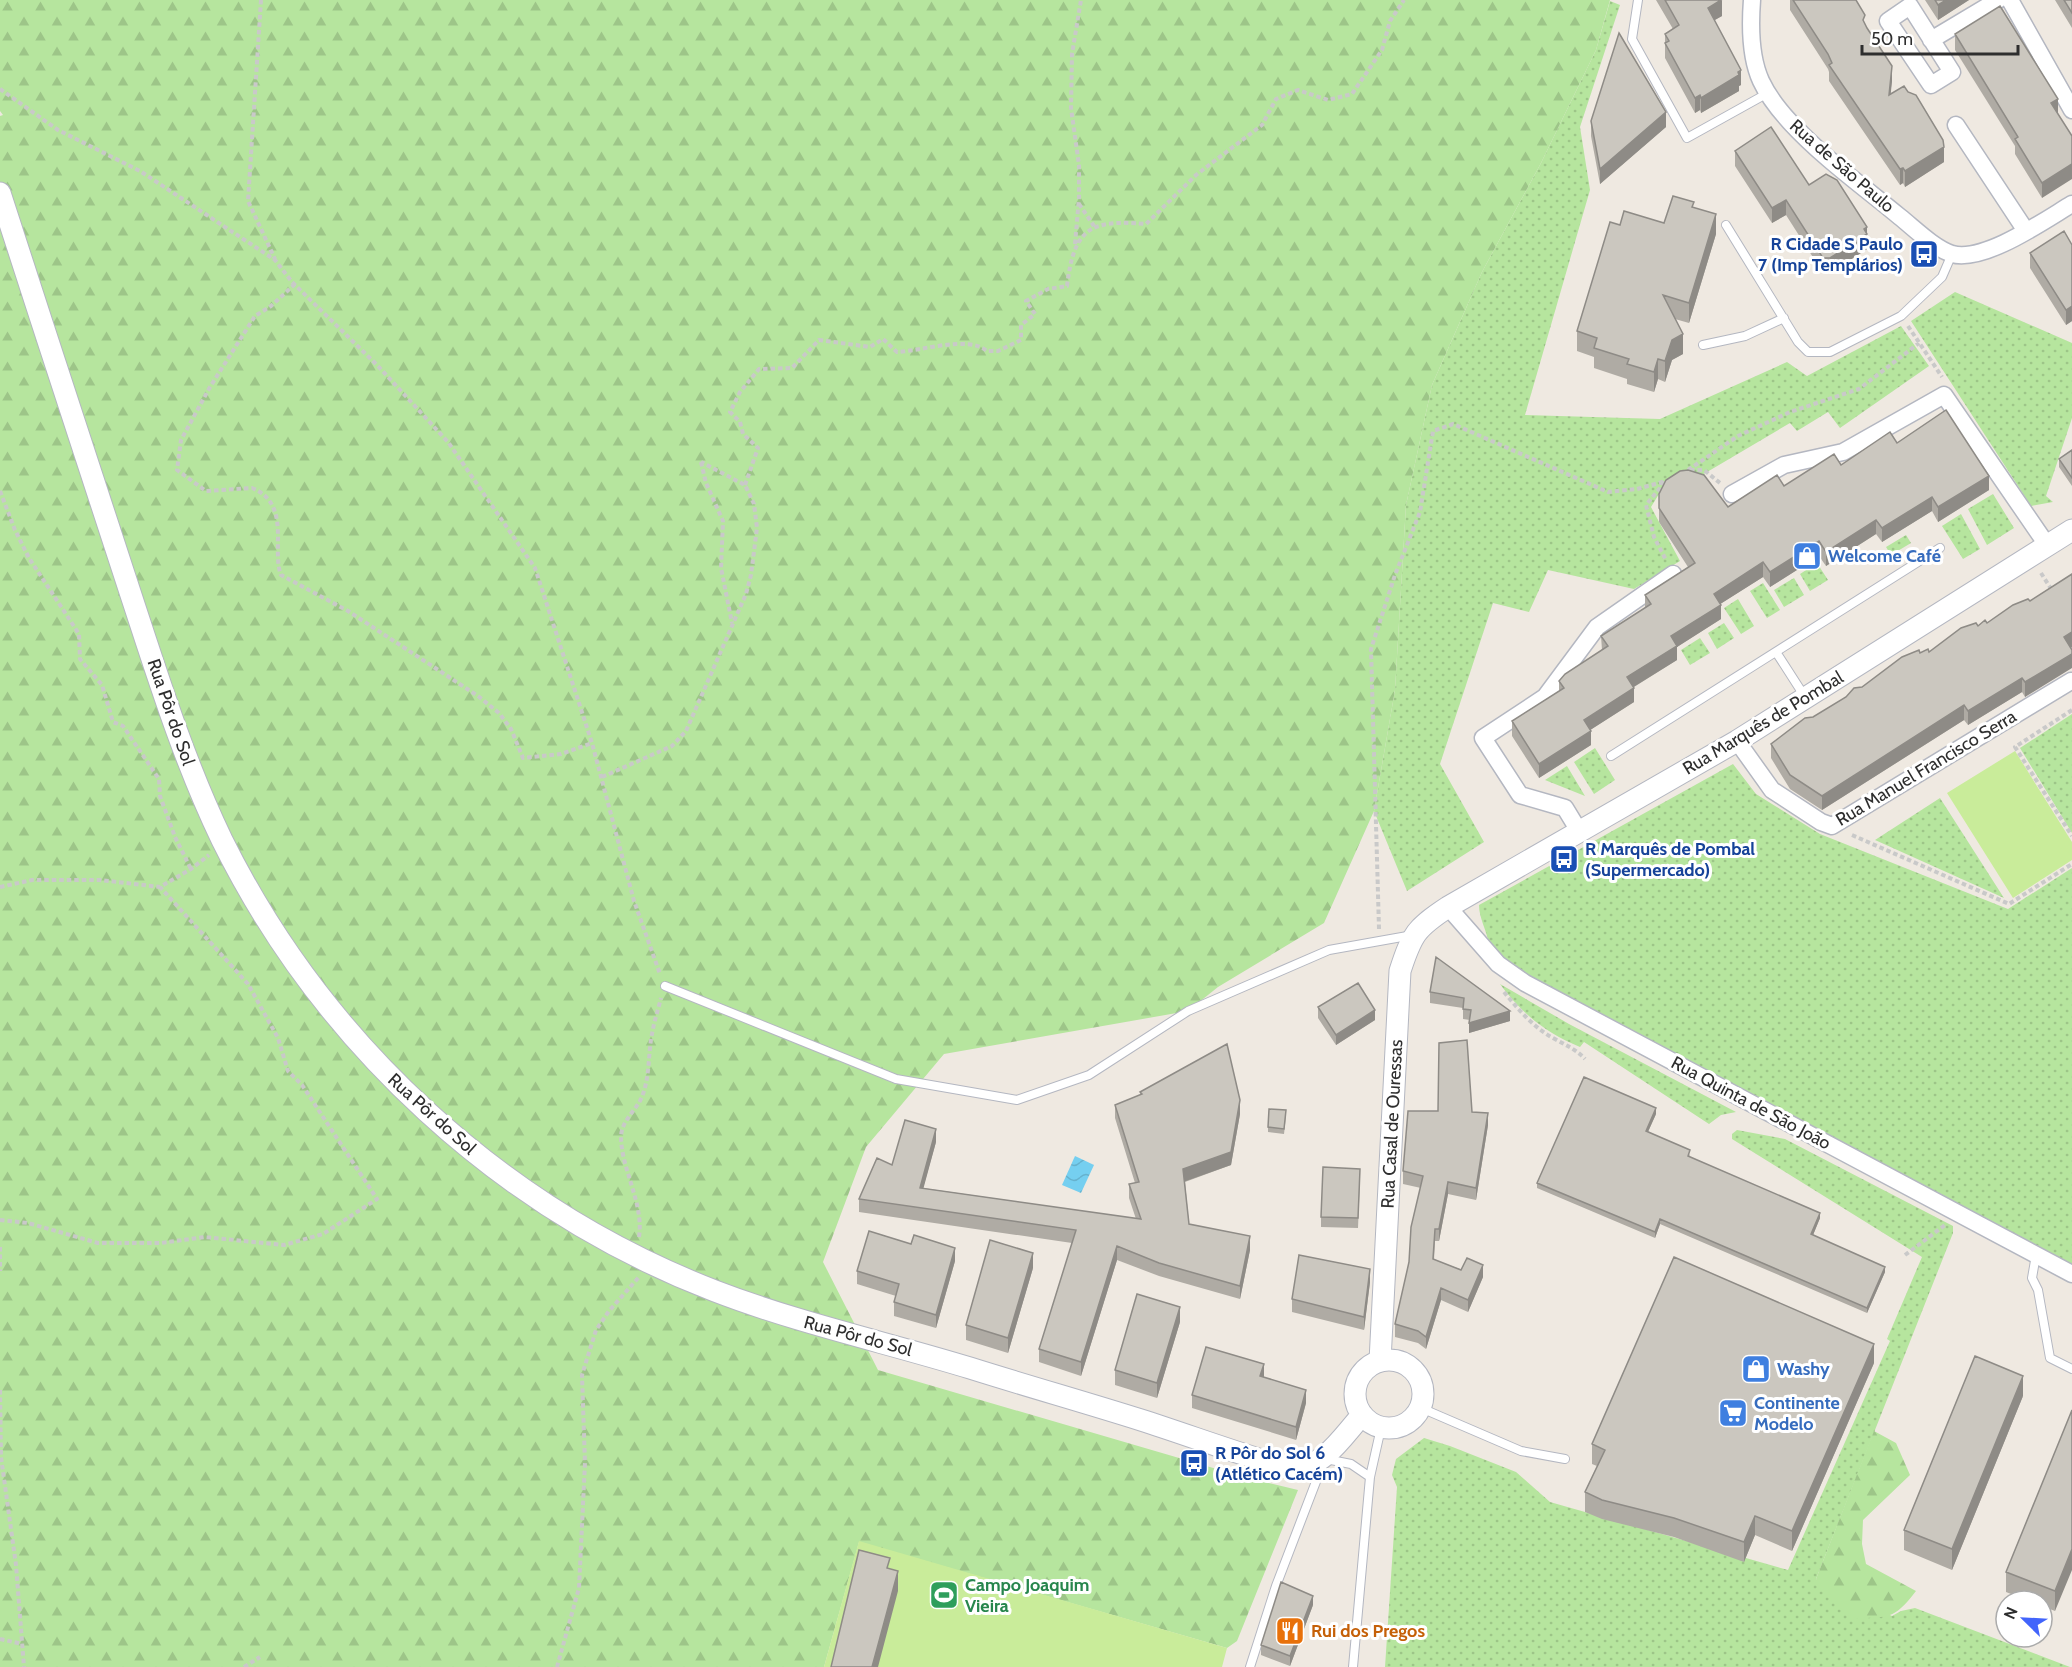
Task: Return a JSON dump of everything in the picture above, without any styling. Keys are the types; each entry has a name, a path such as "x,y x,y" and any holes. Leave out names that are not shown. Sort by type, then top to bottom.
{"street":[{"name":"Rua de São Paulo","path":"1752,0 1751,33 1756,63 1768,93 1791,124 1919,232 1952,254"},
{"path":"1931,40 1998,0"},
{"path":"2010,0 2072,110"},
{"path":"1956,124 2026,231"},
{"name":"Rua Pôr do Sol","path":"0,193 183,748 223,842 262,912 301,970 340,1021 400,1087 456,1139 508,1179 640,1269 780,1315 879,1340 1269,1462 1299,1469 1319,1461"},
{"path":"1952,254 1972,255 1987,250 2072,205"},
{"path":"1732,494 1784,465 1843,452 1944,395 2039,550"},
{"name":"Rua Marquês de Pombal","path":"1448,907 1737,741 2072,530"},
{"path":"1579,831 1565,808 1520,795 1483,738 1545,697 1598,627 1673,574"},
{"name":"Rua Manuel Francisco Serra","path":"1737,741 1772,790 1821,822 1833,826 2071,681"},
{"name":"Rua Casal de Ouressas","path":"1380,1361 1400,971 1414,934 1424,923 1448,907"},
{"name":"Rua Quinta de São João","path":"1448,907 1484,950 1525,983 2072,1275"},
{"path":"1391,1360 1412,1368 1423,1387 1421,1408 1406,1424 1396,1428 1381,1428 1362,1415 1356,1406 1356,1383 1370,1366 1380,1361 1391,1360"},
{"path":"1319,1461 1362,1415"}],"lane":[{"path":"1638,0 1632,39 1687,138 1768,93"},
{"path":"1726,225 1808,352 1830,352 1901,315 1942,277 1952,254"},
{"path":"1703,345 1745,336 1784,318"},
{"path":"1611,756 1940,548"},
{"path":"1776,652 1806,697"},
{"path":"665,986 896,1079 1017,1100 1089,1075 1188,1011 1329,950 1414,934"},
{"path":"2036,1255 2032,1278 2038,1290 2050,1358 2072,1369"},
{"path":"1421,1408 1521,1451 1564,1459"},
{"path":"1353,1667 1370,1477 1381,1428"},
{"path":"1250,1667 1276,1586 1317,1479 1319,1461 1351,1464 1370,1477"}],"path":[{"path":"261,0 248,201 275,260 295,284 377,365 448,442 535,568 592,743 634,901 665,986 651,1035 646,1086 639,1105 622,1127 621,1138 628,1180 641,1222 640,1269 596,1330 582,1375 585,1463 580,1578 557,1667"},
{"path":"745,485 758,448 743,434 740,422 730,412 740,392 759,369 792,368 819,340 870,347 883,339 897,352 967,344 981,346 987,351 1003,348 1021,340 1021,325 1035,314 1026,301 1048,289 1067,286 1075,245 1078,203 1079,165 1071,108 1071,74 1081,0"},
{"path":"1075,245 1094,226 1120,222 1146,224 1196,175 1262,125 1276,99 1298,90 1328,100 1352,94 1382,50 1390,21 1404,0"},
{"path":"0,89 58,130 141,171 275,260"},
{"path":"0,95 8,93"},
{"path":"1078,203 1094,226"},
{"path":"295,284 272,306 255,316 180,440 177,470 206,491 252,488 259,491 275,513 280,536 278,567 281,575 348,611 478,696 499,713 511,729 523,758 561,754 592,743"},
{"path":"1901,315 1942,378 1944,395"},
{"path":"1681,473 1738,436 1790,412 1859,389 1919,343"},
{"path":"1380,941 1371,649 1395,575 1420,513 1433,431 1453,424 1608,492 1637,489 1673,477"},
{"path":"602,777 672,746 686,731 746,594 757,528 754,504 745,485 700,462 706,483 723,521 721,568 732,624"},
{"path":"1688,470 1704,470 1732,494"},
{"path":"1666,481 1646,505 1654,537 1673,574"},
{"path":"0,491 15,531 29,558 79,634 80,659 102,685 113,722 123,726 159,778 160,796 175,837 191,869"},
{"path":"2039,550 2054,594"},
{"path":"2072,710 2015,747 2072,836"},
{"path":"1833,826 2009,904 2072,864"},
{"path":"0,887 32,880 99,880 160,887 191,869 212,852 217,863"},
{"path":"0,1220 28,1223 98,1243 161,1243 205,1237 284,1245 323,1234 377,1199 302,1085 288,1071 278,1038 248,984 160,887"},
{"path":"1499,987 1523,1015 1551,1038 1578,1051 1585,1059"},
{"path":"1905,1255 1950,1221"},
{"path":"0,1247 0,1271"},
{"path":"0,1390 2,1457 16,1565 24,1667"},
{"path":"0,1639 22,1644"},
{"path":"244,1667 260,1657"}],"green space":[{"path":"0,0 1610,0 1596,50 1541,163 1482,272 1432,385 1406,505 1395,690 1374,811 1324,923 1218,987 1188,1011 944,1054 866,1147 823,1262 878,1370 1244,1477 1298,1490 1237,1641 1227,1648 859,1542 824,1667 0,1667 0,116 3,115 0,111"},
{"path":"1610,1 1620,5 1580,127 1590,190 1525,415 1660,419 1787,362 1807,376 1901,326 1929,366 1840,428 1828,412 1797,431 1790,423 1702,475 1670,484 1659,494 1651,507 1680,561 1634,589 1548,570 1529,612 1493,603 1440,764 1484,842 1407,891 1374,811 1395,690 1406,505 1432,385 1482,272 1541,163 1596,50"},
{"path":"1955,292 2072,343 2072,418 2046,496 2053,502 2031,506 1911,321"},
{"path":"1993,494 2014,528 1987,545 1968,509"},
{"path":"1961,514 1980,549 1963,559 1942,526"},
{"path":"1906,535 1911,543 1891,555 1886,547"},
{"path":"1817,563 1828,580 1810,591 1800,574"},
{"path":"1794,578 1804,595 1784,607 1774,590"},
{"path":"1763,583 1780,610 1767,618 1750,591"},
{"path":"1738,599 1754,626 1741,634 1724,608"},
{"path":"1724,623 1734,638 1717,649 1708,633"},
{"path":"1700,638 1710,653 1690,665 1681,650"},
{"path":"2072,714 2072,833 2020,748"},
{"path":"1595,748 1615,780 1594,794 1574,762"},
{"path":"2015,751 2072,842 2072,860 2013,898 1947,793"},
{"path":"1733,764 1756,794 1820,834 2008,909 2072,868 2072,1266 1517,970 1489,945 1479,905"},
{"path":"1567,766 1585,796 1545,780"},
{"path":"1940,798 2004,898 1875,840"},
{"path":"1500,984 1569,1024 1736,1112 1721,1115 1709,1124 1584,1042 1580,1047 1546,1029 1517,1005"},
{"path":"1737,1130 1785,1139 1953,1226 1953,1233 1816,1579 1892,1616 1915,1608 1994,1638 1994,1649 2023,1649 2070,1667 1385,1667 1397,1487 1392,1475 1396,1459 1424,1438 1516,1472 1550,1502 1788,1570 1890,1341 1887,1339 1922,1257 1732,1139 1732,1134"},
{"path":"1874,1431 1896,1443 1910,1475 1863,1520 1862,1544 1866,1564 1916,1591 1902,1608 1889,1615 1853,1619 1816,1579"},
{"name":"Campo Joaquim Vieira","path":"859,1541 1227,1648 1222,1667 824,1667"}],"water":[{"path":"1075,1156 1094,1165 1081,1193 1062,1185"}],"building":[{"path":"1665,0 1721,0 1708,8 1741,70 1738,72 1739,75 1701,98 1700,95 1695,98 1665,43 1669,41 1665,34 1679,25"},
{"path":"1793,0 1856,0 1865,15 1863,20 1867,28 1892,66 1889,95 1904,86 1908,92 1916,95 1943,140 1944,147 1905,171 1903,168 1900,169 1829,65 1832,63 1828,54"},
{"path":"1935,0 1946,0 1938,5"},
{"path":"2064,0 2072,0 2072,13"},
{"path":"2000,6 2058,99 2051,103 2072,136 2072,164 2042,183 2015,139 2018,137 1955,34"},
{"path":"1619,33 1666,112 1600,169 1591,121"},
{"path":"1771,127 1809,185 1826,174 1837,180 1867,227 1864,229 1867,234 1830,258 1823,258 1786,200 1772,208 1735,151"},
{"path":"1673,196 1694,202 1692,207 1716,214 1689,303 1663,295 1683,334 1672,340 1665,361 1658,359 1654,372 1627,364 1629,359 1594,348 1597,338 1577,331 1610,222 1620,225 1624,211 1664,223"},
{"path":"2064,231 2072,245 2072,306 2066,310 2030,253"},
{"path":"1946,410 1989,476 1938,507 1932,497 1882,528 1876,520 1826,552 1819,541 1770,572 1763,562 1714,594 1721,605 1671,636 1677,646 1627,677 1634,688 1584,720 1591,731 1539,764 1512,721 1564,688 1559,681 1565,674 1608,646 1601,636 1651,604 1645,595 1695,563 1659,508 1659,494 1666,480 1680,471 1688,470 1704,475 1728,507 1777,475 1784,486 1834,454 1841,465 1890,432 1897,443"},
{"path":"2072,450 2072,478 2059,459"},
{"path":"2072,574 2072,632 2064,637 2072,654 2025,682 2022,678 1968,711 1964,705 1822,796 1790,775 1771,744 1805,718 1813,717 1846,697 1854,688 1862,687 1902,657 1919,650 1920,653 1928,649 1929,652 1961,628 1976,623 1978,626 1985,620 1987,623 2013,605 2028,599 2030,601"},
{"path":"1436,957 1510,1011 1469,1023 1471,1010 1463,1009 1464,998 1430,992"},
{"path":"1358,983 1375,1010 1336,1035 1318,1007"},
{"path":"1467,1040 1472,1112 1488,1113 1476,1188 1448,1182 1439,1229 1435,1229 1433,1259 1461,1270 1467,1258 1483,1265 1468,1300 1441,1288 1426,1337 1418,1331 1395,1324 1409,1262 1411,1227 1423,1176 1403,1171 1408,1111 1438,1111 1439,1043"},
{"path":"1227,1044 1240,1100 1231,1152 1183,1169 1189,1224 1250,1236 1240,1286 1159,1263 1117,1246 1081,1362 1039,1349 1076,1230 859,1199 877,1158 892,1165 905,1120 936,1129 920,1188 1141,1219 1129,1184 1139,1182 1115,1105 1142,1094 1140,1092"},
{"path":"1584,1077 1656,1108 1646,1131 1690,1150 1688,1156 1820,1213 1811,1234 1885,1267 1867,1308 1660,1219 1655,1232 1537,1183"},
{"path":"1269,1109 1286,1110 1284,1129 1268,1127"},
{"path":"1323,1167 1360,1169 1358,1218 1321,1217"},
{"path":"869,1231 911,1244 914,1235 955,1248 936,1315 894,1302 899,1284 857,1271"},
{"path":"990,1240 1033,1253 1008,1338 966,1325"},
{"path":"1299,1255 1370,1269 1364,1317 1292,1299"},
{"name":"Continente Modelo","path":"1674,1257 1874,1344 1792,1531 1755,1516 1744,1542 1674,1518 1602,1500 1585,1492 1605,1450 1592,1444"},
{"path":"1137,1294 1180,1307 1157,1383 1115,1370"},
{"path":"1206,1347 1264,1364 1260,1376 1306,1390 1296,1427 1192,1395"},
{"path":"1975,1356 2023,1376 1952,1549 1904,1530"},
{"path":"2072,1410 2072,1549 2055,1591 2006,1572"},
{"path":"859,1550 890,1558 887,1568 898,1571 872,1667 831,1667"},
{"path":"1281,1582 1313,1596 1290,1656 1261,1645"}],"place":[{"name":"R Cidade S Paulo 7 (Imp Templários)","path":"1924,254"},
{"name":"Welcome Café","path":"1807,556"},
{"name":"R Marquês de Pombal (Supermercado)","path":"1564,859"},
{"name":"Washy","path":"1756,1369"},
{"name":"Continente Modelo","path":"1733,1413"},
{"name":"R Pôr do Sol 6 (Atlético Cacém)","path":"1194,1463"},
{"name":"Campo Joaquim Vieira","path":"944,1595"},
{"name":"Rui dos Pregos","path":"1290,1631"}]}
